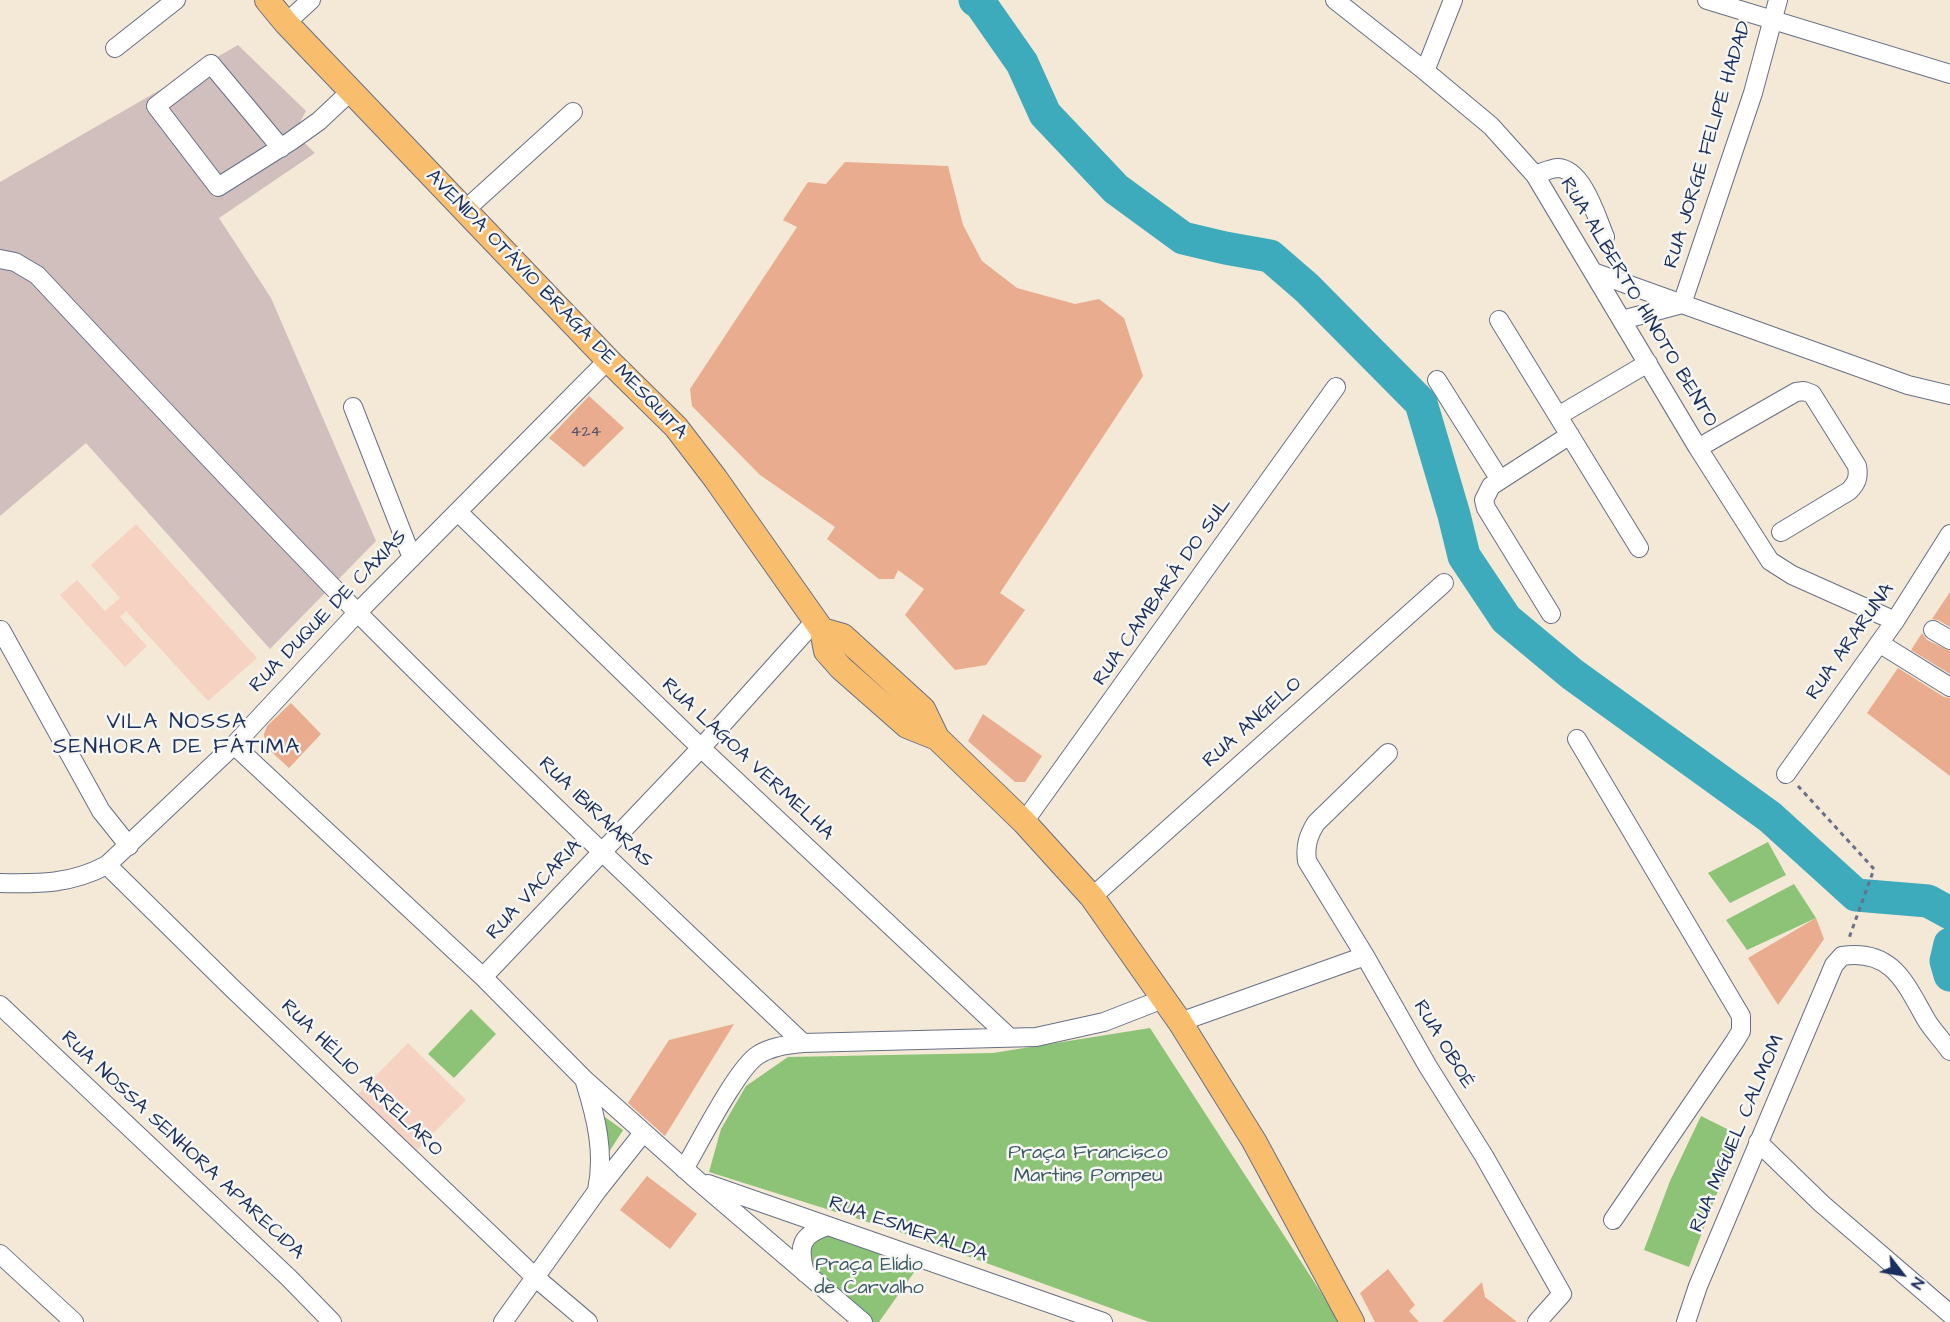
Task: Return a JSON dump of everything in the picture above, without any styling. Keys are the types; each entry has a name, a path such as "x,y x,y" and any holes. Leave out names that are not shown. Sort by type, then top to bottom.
{"main road":[{"name":"AVENIDA OTÁVIO BRAGA DE MESQUITA","path":"267,0 286,23 608,360 676,427 715,478 818,626 826,651 841,668 907,726 937,738 1024,822 1092,897 1180,1022 1254,1141 1351,1321"}],"street":[{"path":"115,48 176,0"},
{"path":"286,23 311,0"},
{"name":"RUA ALBERTO HINOTO BENTO","path":"1335,0 1425,70 1491,126 1535,175 1698,448 1770,561 1792,575 1895,621"},
{"path":"1425,70 1453,0"},
{"path":"1707,0 1950,74"},
{"name":"RUA JORGE FELIPE HADAD","path":"1682,304 1752,93 1778,0"},
{"path":"280,148 211,64 156,106 218,187 280,148 319,121 351,91"},
{"path":"465,210 573,112"},
{"path":"1535,175 1558,168 1572,174 1582,184 1605,237"},
{"name":"RUA IBIRAIARAS","path":"0,259 15,262 37,275 237,488 358,612 602,852 803,1043"},
{"path":"1593,272 1908,384 1950,395"},
{"path":"1622,320 1682,304"},
{"path":"1499,320 1639,548"},
{"name":"RUA DUQUE DE CAXIAS","path":"0,884 64,881 92,873 107,865 234,745 358,612 608,360"},
{"path":"1558,417 1648,363"},
{"path":"1437,381 1500,480"},
{"name":"RUA CAMBARÁ DO SUL","path":"1024,822 1336,387"},
{"path":"1698,448 1796,392 1804,391 1812,394 1857,466 1856,484 1849,491 1780,532"},
{"path":"353,407 412,558"},
{"path":"1551,614 1486,508 1484,500 1491,486 1570,435"},
{"name":"RUA LAGOA VERMELHA","path":"458,512 701,748 1009,1037"},
{"name":"RUA ARARUNA","path":"1786,774 1895,621 1950,534"},
{"name":"RUA ANGELO","path":"1092,897 1444,583"},
{"name":"RUA VACARIA","path":"483,977 818,626"},
{"path":"1,630 101,811 129,846"},
{"path":"1933,630 1950,640"},
{"path":"1879,643 1950,687"},
{"path":"1577,739 1741,1016 1741,1031 1735,1041 1613,1220"},
{"path":"234,745 483,977 585,1080 691,1175 863,1322"},
{"path":"1180,1022 1365,957 1307,861 1305,849 1308,835 1316,823 1388,753"},
{"name":"RUA HÉLIO ARRELARO","path":"107,865 232,988 536,1278 588,1322"},
{"path":"1838,960 1862,955 1896,970 1907,984 1928,1022 1950,1051"},
{"name":"RUA OBOÉ","path":"1365,957 1427,1065 1484,1156 1562,1294 1537,1322"},
{"name":"RUA MIGUEL CALMOM","path":"1686,1322 1698,1286 1758,1142 1838,960"},
{"path":"691,1175 742,1071 757,1055 779,1046 803,1043 1036,1037 1104,1022 1163,999"},
{"name":"RUA NOSSA SENHORA APARECIDA","path":"0,1005 289,1278 332,1322"},
{"path":"585,1080 596,1119 599,1143 601,1162 597,1191"},
{"path":"503,1322 597,1191 643,1133"},
{"path":"1758,1142 1821,1204 1950,1314"},
{"name":"RUA ESMERALDA","path":"691,1175 828,1226 1103,1322"},
{"path":"806,1273 800,1256 801,1247 807,1236 828,1226"},
{"path":"0,1254 74,1322"}],"path":[{"path":"1786,774 1874,869 1838,960"}],"shaded area":[{"path":"238,45 306,111 294,133 315,153 219,218 271,298 376,541 270,649 86,443 0,516 0,182"},
{"path":"136,524 257,658 208,701 126,611 120,617 147,646 125,667 60,595 77,580 105,611 120,598 91,565"},
{"path":"408,1043 466,1100 415,1152 357,1095"}],"green space":[{"path":"1768,842 1786,875 1730,903 1708,873"},
{"path":"1794,884 1816,918 1747,950 1726,920"},
{"path":"471,1009 496,1034 454,1078 428,1054"},
{"name":"Praça Francisco Martins Pompeu","path":"1150,1028 1340,1322 1149,1322 909,1235 709,1172 721,1129 746,1086 788,1057 993,1053"},
{"path":"602,1115 623,1130 604,1160"},
{"path":"1701,1116 1743,1137 1715,1198 1689,1267 1644,1250 1670,1181"},
{"name":"Praça Elídio de Carvalho","path":"828,1231 922,1261 879,1322 868,1322 803,1258 803,1248"}],"building":[{"path":"845,162 948,166 963,225 982,261 1017,288 1075,304 1099,299 1124,318 1143,376 1000,593 1025,610 986,665 955,670 905,615 924,589 898,570 894,579 879,579 827,539 835,527 760,475 692,406 690,389 797,227 783,220 808,182 826,184"},
{"path":"589,396 624,428 584,467 549,438"},
{"path":"1950,592 1950,627 1932,619"},
{"path":"1922,633 1927,640 1950,651 1950,674 1911,650"},
{"path":"1898,668 1944,697 1950,698 1950,776 1867,713"},
{"path":"291,703 321,734 289,768 265,746 264,734 267,726"},
{"path":"983,714 1042,756 1025,782 1015,782 968,741"},
{"path":"1816,918 1824,939 1778,1005 1748,958"},
{"path":"734,1024 665,1136 628,1103 669,1040"},
{"path":"647,1176 697,1214 670,1249 620,1210"},
{"path":"1388,1269 1415,1305 1409,1311 1419,1322 1375,1322 1360,1293"},
{"path":"1482,1282 1485,1297 1517,1322 1442,1322"}],"waterway":[{"path":"975,0 980,3 1022,63 1045,114 1116,189 1183,238 1270,256 1307,288 1421,403 1464,556 1506,619 1572,674 1770,817 1856,895 1928,901 1950,913"},
{"path":"1950,944 1946,961 1950,975"}],"district":[{"name":"VILA NOSSA SENHORA DE FÁTIMA","path":"177,736"}]}
